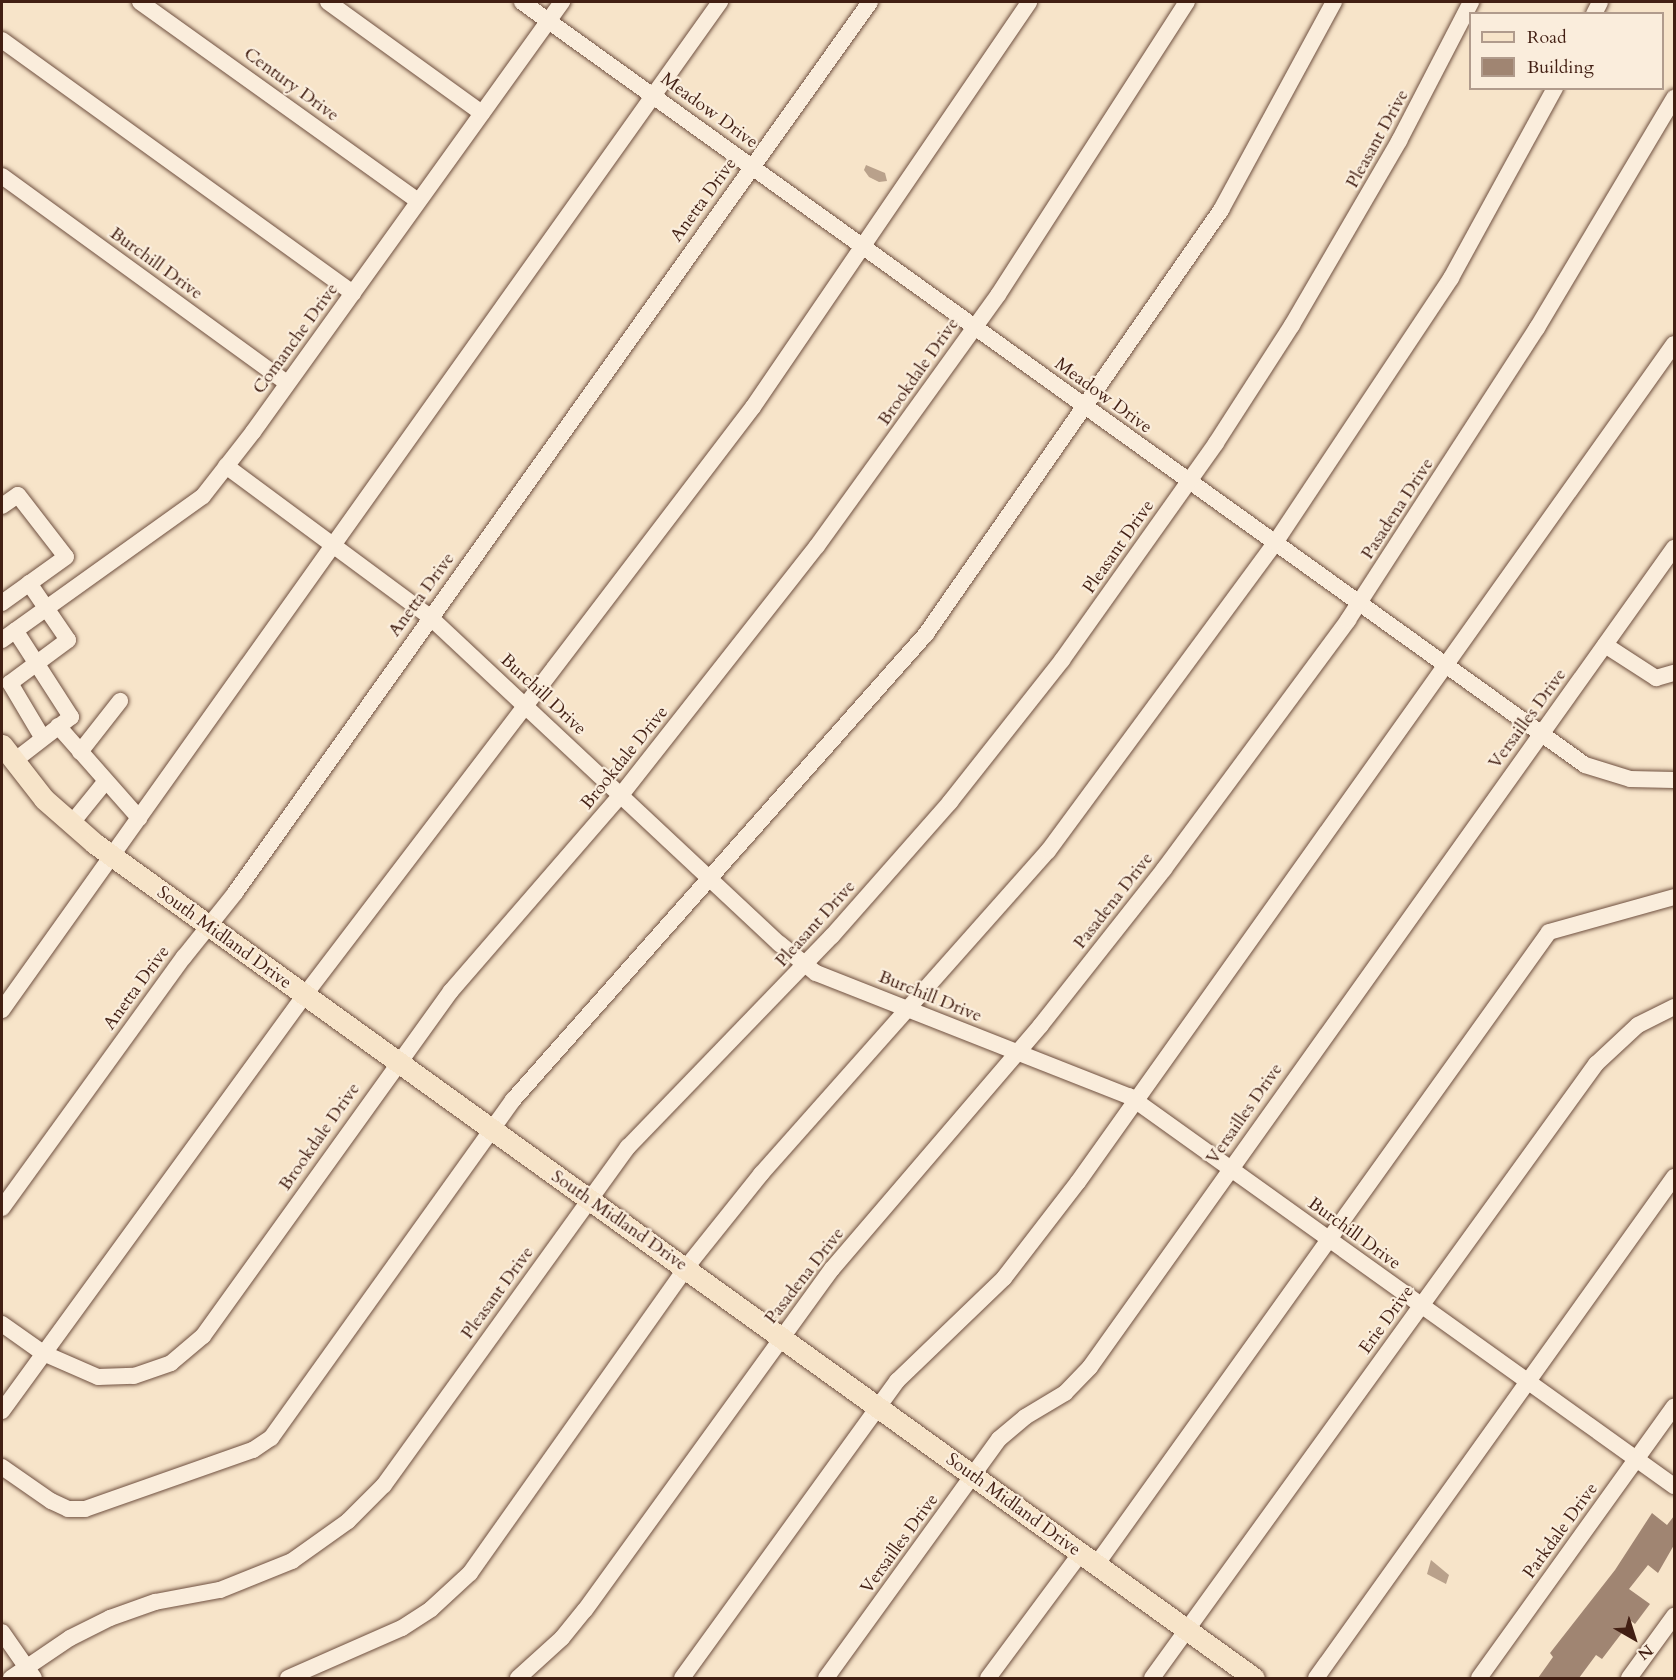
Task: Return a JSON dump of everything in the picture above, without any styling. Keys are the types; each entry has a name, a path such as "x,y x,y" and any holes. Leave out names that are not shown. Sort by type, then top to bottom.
{"main road":[{"name":"South Midland Drive","path":"8,753 44,799 71,824 112,856 1254,1678"}],"street":[{"name":"Century Drive","path":"140,2 418,201"},
{"path":"328,2 482,113"},
{"name":"Meadow Drive","path":"522,2 1542,734 1600,772 1640,780 1674,780"},
{"name":"Comanche Drive","path":"8,635 203,496 562,2"},
{"path":"2,1010 332,543 720,2"},
{"name":"Anetta Drive","path":"2,1208 208,926 870,2"},
{"path":"2,1411 304,996 524,704 753,407 864,248 1029,2"},
{"name":"Brookdale Drive","path":"2,1324 43,1353 98,1377 134,1376 171,1363 202,1336 451,991 621,795 817,546 975,328 1066,194 1187,2"},
{"path":"2,1467 51,1501 68,1509 85,1509 253,1450 271,1438 493,1132 513,1100 926,634 1221,210 1334,2"},
{"name":"Pleasant Drive","path":"11,1678 30,1673 110,1618 155,1602 212,1592 252,1580 292,1561 348,1521 387,1481 589,1200 641,1133 806,965 995,747 1062,660 1189,481 1292,325 1358,214 1471,2"},
{"path":"2,40 352,292"},
{"path":"288,1678 402,1628 431,1609 470,1573 685,1269 761,1174 1048,851 1275,543 1451,278 1554,90"},
{"name":"Pasadena Drive","path":"518,1678 562,1638 585,1610 832,1269 1018,1052 1164,869 1359,603 1537,328 1674,98"},
{"name":"Burchill Drive","path":"2,176 287,383"},
{"path":"682,1678 878,1407 924,1352 1004,1278 1135,1100 1674,344"},
{"name":"Burchill Drive","path":"226,466 430,617 710,879 806,965 1135,1100 1674,1486"},
{"path":"2,506 18,495 66,557 2,603"},
{"name":"Versailles Drive","path":"826,1678 1005,1433 1080,1379 1674,548"},
{"path":"29,583 68,640 10,683 42,737"},
{"path":"8,635 36,663 71,717 42,737 8,753"},
{"path":"1605,645 1656,678 1674,673"},
{"path":"80,752 120,701"},
{"path":"58,726 139,818"},
{"path":"71,824 106,781"},
{"path":"988,1678 1088,1559 1330,1240 1549,932 1674,897"},
{"name":"Erie Drive","path":"1152,1678 1601,1057 1638,1025 1674,1008"},
{"path":"1316,1678 1530,1383 1674,1177"},
{"name":"Parkdale Drive","path":"1479,1678 1674,1407"},
{"path":"1629,1678 1674,1616"},
{"path":"2,1632 30,1673"}],"shaded area":[{"path":"866,165 885,173 887,181 879,182 869,177 864,170"},
{"path":"1431,1560 1449,1575 1446,1584 1427,1574"}],"building":[{"path":"1652,1513 1667,1525 1674,1516 1674,1545 1658,1573 1648,1565 1629,1589 1650,1604 1635,1624 1631,1621 1602,1659 1596,1655 1579,1678 1538,1678 1553,1657 1550,1653 1615,1570"}]}
